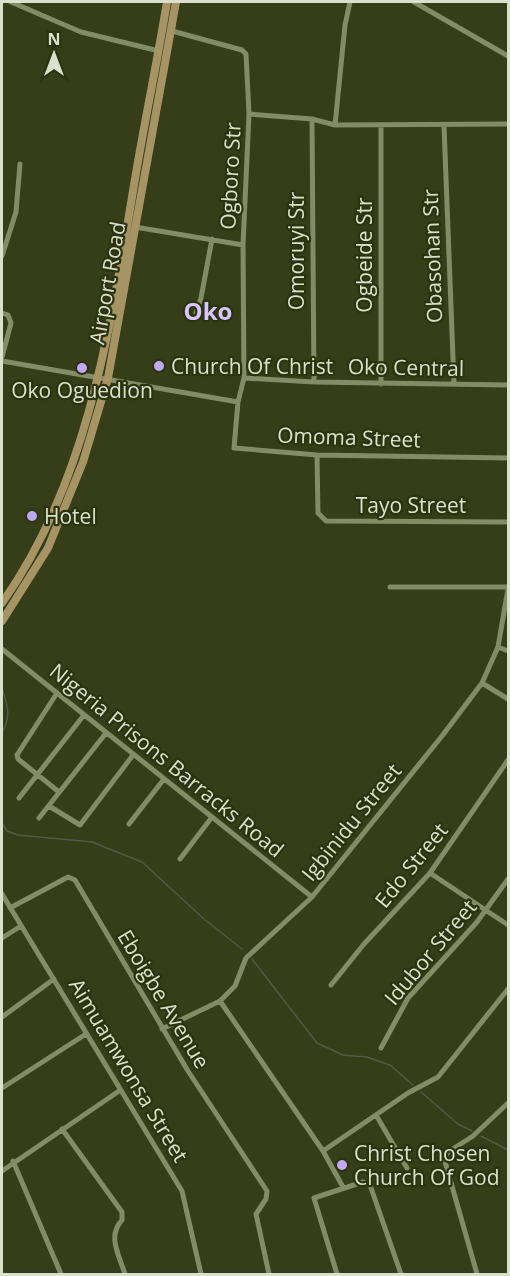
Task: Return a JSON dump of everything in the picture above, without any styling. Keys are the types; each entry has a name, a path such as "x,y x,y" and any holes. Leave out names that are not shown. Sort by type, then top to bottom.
{"main road":[{"name":"Airport Road","path":"2,603 38,544 75,459 97,378 167,2"},
{"name":"Airport Road","path":"2,621 48,548 83,462 108,378 176,2"}],"street":[{"path":"11,2 81,32 159,51"},
{"path":"336,125 345,25 350,2"},
{"path":"414,2 423,4 508,56"},
{"name":"Ogboro Str","path":"172,31 242,50 246,54 249,114 243,245 244,378"},
{"path":"249,114 312,119 336,125 508,124"},
{"name":"Omoruyi Str","path":"312,119 314,382"},
{"name":"Ogbeide Str","path":"381,126 381,384"},
{"name":"Obasohan Str","path":"444,126 454,384"},
{"path":"2,256 16,212 20,164"},
{"path":"135,227 243,245"},
{"path":"196,313 212,239"},
{"path":"2,313 8,315 11,323 2,359 238,402 244,378"},
{"name":"Oko Central","path":"244,378 381,384 508,385"},
{"name":"Omoma Street","path":"238,402 234,448 317,454 508,458"},
{"name":"Tayo Street","path":"317,454 318,513 326,521 508,522"},
{"path":"390,587 508,588"},
{"name":"Igbinidu Street","path":"162,1029 220,1001 235,986 246,958 312,897 482,683 498,647 508,588"},
{"path":"498,647 508,651"},
{"name":"Nigeria Prisons Barracks Road","path":"2,649 312,897"},
{"path":"482,683 508,699"},
{"path":"57,693 18,755 18,759 59,792"},
{"path":"19,798 84,715"},
{"path":"39,818 106,733"},
{"path":"49,806 80,825 133,754"},
{"name":"Edo Street","path":"331,985 364,944 429,873 508,760"},
{"path":"129,824 164,779"},
{"path":"180,859 212,817"},
{"path":"429,873 508,925"},
{"name":"Eboigbe Avenue","path":"10,908 72,877 162,1029 268,1195 256,1214 270,1275"},
{"name":"Idubor Street","path":"381,1048 408,998 486,910 508,879"},
{"name":"Aimuamwonsa Street","path":"2,894 119,1091 141,1121 182,1191 201,1275"},
{"path":"2,938 21,926"},
{"path":"2,1017 54,979"},
{"path":"323,1151 408,1093 438,1077 508,989"},
{"path":"220,1001 323,1151 343,1187"},
{"path":"2,1089 86,1034"},
{"path":"2,1171 13,1161 119,1091"},
{"path":"477,1275 444,1158 448,1152 473,1136 508,1103"},
{"path":"376,1115 407,1168"},
{"path":"62,1129 122,1212 122,1220 114,1229 113,1236 125,1275"},
{"path":"13,1161 61,1275"},
{"path":"337,1275 314,1198 363,1182 370,1185 401,1275"}],"waterway":[{"path":"2,689 8,711 7,722 2,733"},
{"path":"2,823 7,831 18,835 92,842 142,862 204,919 242,949"},
{"path":"252,959 317,1043 343,1055 367,1057 390,1065 413,1085"},
{"path":"421,1092 458,1124 472,1131"},
{"path":"481,1136 508,1150"}],"place":[{"name":"Church Of Christ","path":"159,366"},
{"name":"Oko Oguedion","path":"82,368"},
{"name":"Hotel","path":"32,516"},
{"name":"Christ Chosen Church Of God","path":"342,1165"}],"district":[{"name":"Oko","path":"208,310"}]}
